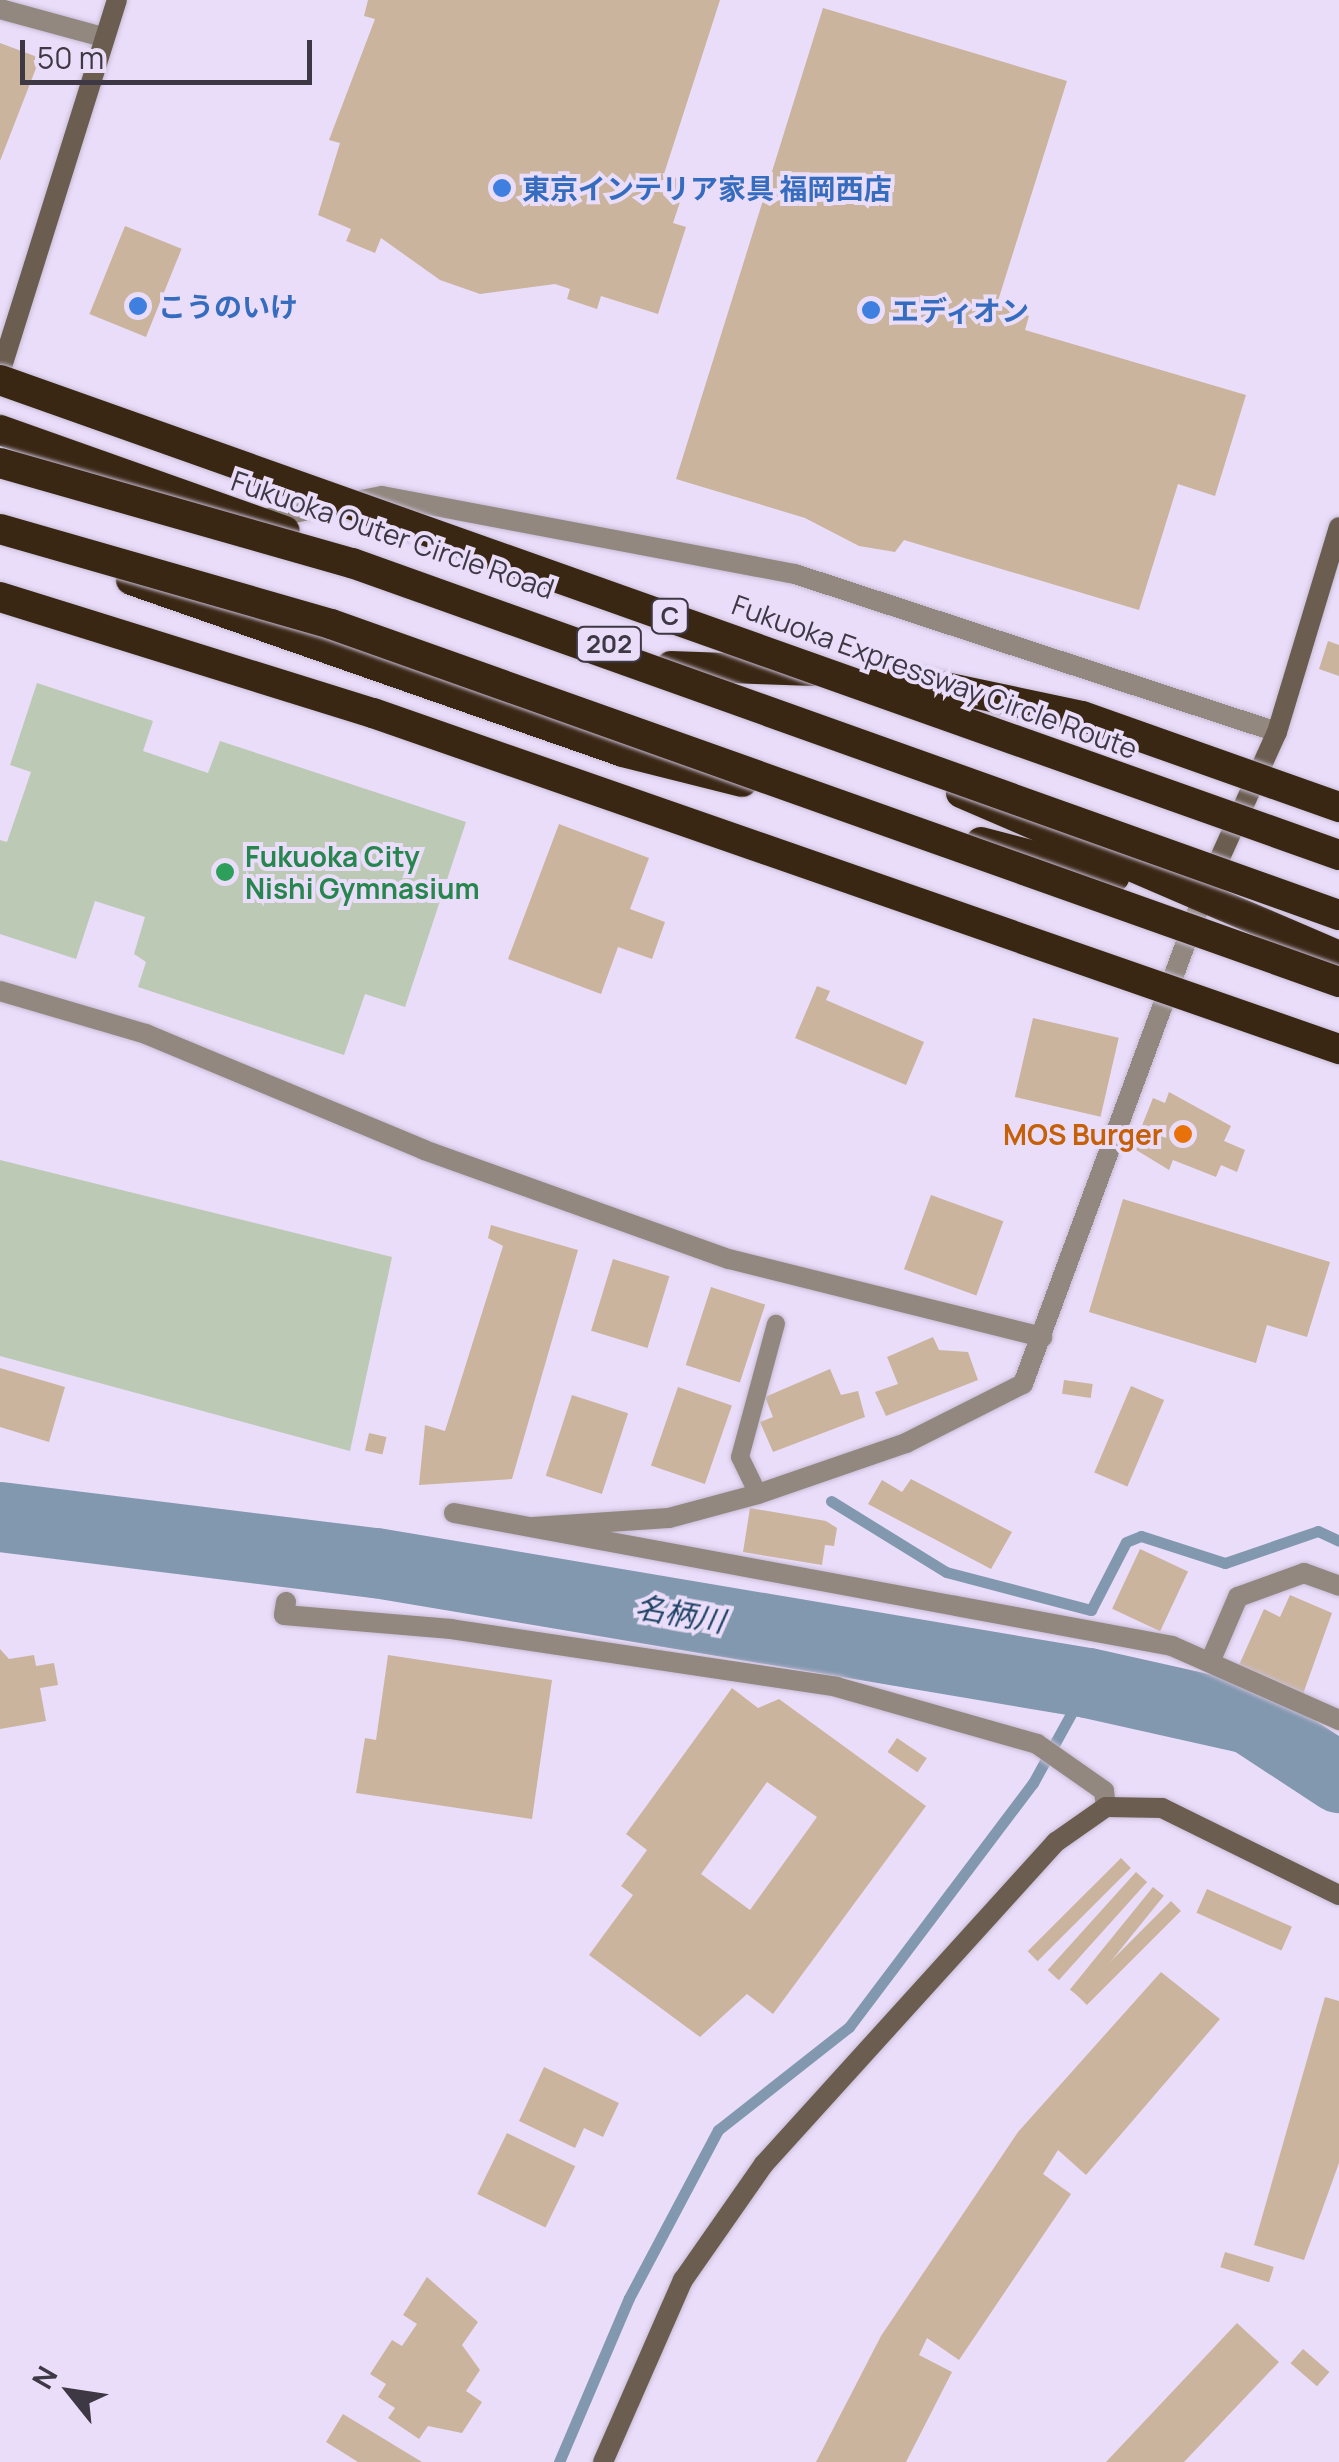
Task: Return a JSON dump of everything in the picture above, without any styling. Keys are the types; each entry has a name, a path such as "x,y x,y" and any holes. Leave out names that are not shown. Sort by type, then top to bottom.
{"highway":[{"name":"Fukuoka Expressway Circle Route","path":"0,380 1339,854"},
{"name":"Fukuoka Outer Circle Road","path":"0,430 671,666 1339,956"},
{"name":"C","path":"0,463 352,563 1339,915"},
{"name":"Fukuoka Outer Circle Road","path":"0,533 623,752 1339,935"},
{"path":"0,533 331,624 1339,982"},
{"path":"0,597 373,712 1339,1049"},
{"name":"202","path":"671,666 882,674 1082,716 1339,807"}],"street":[{"path":"0,373 117,0"},
{"path":"0,9 103,37"},
{"path":"256,521 382,496 795,574 1277,732"},
{"path":"533,1527 669,1518 758,1494 906,1443 1022,1384 1202,898 1277,732 1339,527"},
{"path":"0,991 146,1034 424,1150 729,1259 1042,1337"},
{"path":"454,1513 1172,1646 1339,1720"},
{"path":"1210,1662 1238,1597 1304,1574 1339,1586"},
{"path":"286,1602 284,1615 451,1628 837,1688 1038,1744 1063,1758 1104,1791 1106,1807"},
{"path":"603,2462 682,2280 764,2164 1056,1842 1106,1807 1162,1808 1339,1895"}],"lane":[{"path":"758,1494 740,1456 776,1324"}],"green space":[{"name":"Fukuoka City Nishi Gymnasium","path":"37,683 153,721 143,751 208,773 220,741 466,822 405,1007 365,994 344,1055 138,987 146,962 134,954 145,917 95,901 76,959 0,934 0,840 7,842 31,772 10,765"},
{"path":"0,1160 392,1257 350,1451 0,1356"}],"building":[{"path":"368,0 720,0 664,174 687,181 673,223 686,227 658,314 601,296 597,309 567,299 570,289 555,284 480,294 440,280 381,238 375,253 346,241 351,229 318,215 340,143 329,140 375,19 364,16"},
{"name":"エディオン","path":"823,8 1067,81 997,304 1029,316 1025,330 1246,395 1215,496 1178,484 1139,610 904,540 895,552 859,546 805,518 676,479"},
{"path":"0,43 40,58 0,161"},
{"path":"125,226 182,249 146,337 89,314"},
{"path":"1328,641 1339,645 1339,676 1319,669"},
{"path":"559,824 649,858 630,909 665,922 652,959 618,947 601,994 508,959"},
{"path":"817,986 830,991 826,1000 924,1042 906,1085 795,1038"},
{"path":"1033,1018 1119,1038 1101,1117 1015,1097"},
{"name":"MOS Burger","path":"1169,1092 1231,1126 1224,1141 1245,1150 1237,1172 1221,1165 1216,1177 1173,1160 1169,1170 1133,1148 1153,1098 1165,1103"},
{"path":"931,1195 1003,1221 976,1296 904,1269"},
{"path":"1123,1199 1330,1262 1307,1337 1267,1325 1256,1363 1089,1312"},
{"path":"491,1225 578,1250 512,1479 419,1485 425,1425 445,1431 503,1246 488,1238"},
{"path":"613,1259 669,1276 647,1348 591,1331"},
{"path":"711,1287 765,1305 740,1383 686,1365"},
{"path":"933,1337 939,1350 968,1352 978,1380 886,1416 875,1392 898,1384 887,1357"},
{"path":"0,1368 65,1387 49,1442 0,1427"},
{"path":"830,1369 841,1395 858,1391 865,1417 773,1452 760,1422 773,1417 765,1397"},
{"path":"1064,1380 1093,1384 1091,1398 1062,1394"},
{"path":"1131,1386 1164,1400 1127,1487 1094,1473"},
{"path":"678,1387 732,1406 705,1484 651,1465"},
{"path":"572,1395 628,1413 602,1494 546,1476"},
{"path":"369,1433 387,1437 382,1455 365,1451"},
{"path":"911,1479 1012,1532 991,1569 868,1504 882,1480 902,1492"},
{"path":"750,1508 826,1521 837,1528 834,1546 825,1545 822,1565 743,1552"},
{"path":"1140,1549 1188,1571 1160,1631 1112,1609"},
{"path":"1290,1595 1332,1613 1303,1694 1239,1665 1264,1609 1280,1617"},
{"path":"0,1649 9,1659 34,1655 36,1666 54,1663 58,1685 40,1688 46,1721 0,1729"},
{"path":"388,1655 552,1680 532,1819 356,1793 365,1738 376,1740"},
{"path":"732,1688 758,1708 779,1699 926,1806 773,2014 747,1994 700,2037 589,1955 633,1895 621,1886 647,1850 626,1834","holes":["767,1782 817,1817 750,1910 701,1874"]},
{"path":"897,1738 927,1758 917,1772 887,1752"},
{"path":"1121,1858 1131,1868 1038,1961 1028,1951"},
{"path":"1136,1872 1147,1882 1059,1980 1048,1970"},
{"path":"1153,1887 1164,1896 1081,1998 1070,1990"},
{"path":"1207,1889 1292,1927 1281,1951 1196,1913"},
{"path":"1171,1901 1181,1911 1087,2005 1077,1995"},
{"path":"1161,1972 1220,2019 1086,2175 1058,2150 1043,2174 1071,2194 959,2360 927,2338 919,2355 952,2372 906,2462 816,2462 881,2336 1018,2132"},
{"path":"1325,1997 1339,2001 1339,2163 1304,2260 1254,2245"},
{"path":"544,2067 619,2103 603,2137 584,2128 575,2148 519,2121"},
{"path":"507,2133 575,2166 545,2227 477,2194"},
{"path":"1225,2252 1274,2267 1269,2282 1220,2267"},
{"path":"427,2277 478,2322 462,2345 480,2370 466,2391 482,2402 462,2433 428,2426 419,2439 388,2418 395,2408 378,2397 386,2384 370,2374 392,2340 402,2346 417,2324 403,2315"},
{"path":"1237,2323 1279,2362 1184,2462 1106,2462"},
{"path":"1303,2349 1329,2372 1317,2386 1291,2363"},
{"path":"343,2414 422,2462 358,2462 326,2442"}],"waterway":[{"path":"831,1501 946,1572 1091,1610 1126,1542 1141,1536 1225,1563 1318,1531 1339,1541"},
{"name":"名柄川","path":"0,1517 376,1563 1088,1683 1249,1719 1339,1778"},
{"path":"559,2462 629,2298 718,2130 849,2027 1033,1783 1088,1683"}],"place":[{"name":"東京インテリア家具 福岡西店","path":"502,188"},
{"name":"こうのいけ","path":"138,306"},
{"name":"エディオン","path":"871,310"},
{"name":"Fukuoka City Nishi Gymnasium","path":"225,872"},
{"name":"MOS Burger","path":"1183,1134"}]}
